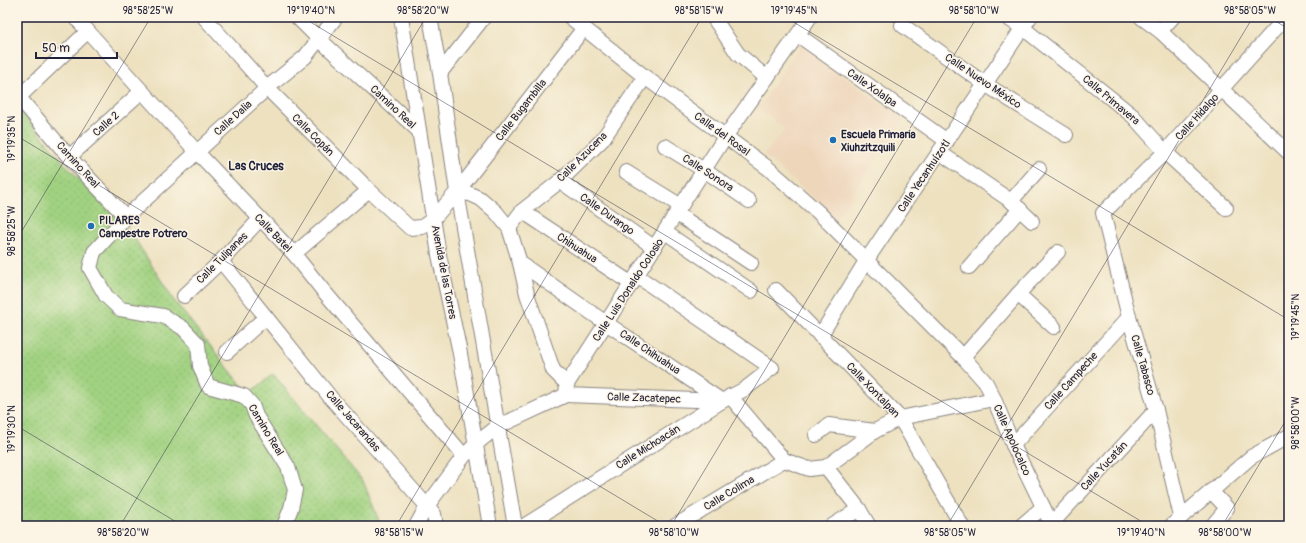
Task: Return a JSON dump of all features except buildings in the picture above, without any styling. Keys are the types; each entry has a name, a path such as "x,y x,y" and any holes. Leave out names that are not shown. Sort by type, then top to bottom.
{"street":[{"name":"Calle Batel","path":"75,17 196,151 294,254 321,288 464,456"},
{"name":"Calle Copán","path":"204,17 267,88 369,190 410,228 422,227 433,219"},
{"name":"Camino Real","path":"297,17 419,131"},
{"name":"Calle Dalia","path":"126,217 196,151 267,88 305,57 336,17"},
{"name":"Avenida de las Torres","path":"401,17 439,255 477,442 490,526"},
{"path":"430,17 440,73 457,192 515,526"},
{"path":"440,73 484,17"},
{"name":"Calle del Rosal","path":"570,17 645,77 768,168 818,212 866,261"},
{"path":"713,17 738,54 767,78"},
{"name":"Calle Luis Donaldo Colosio","path":"567,390 606,323 635,280 725,137 810,17"},
{"name":"Calle Primavera","path":"1006,17 1026,22 1133,116 1165,152 1226,208"},
{"path":"1142,17 1160,31 1287,147"},
{"path":"1160,31 1173,17"},
{"name":"Calle Hidalgo","path":"1103,213 1165,152 1286,17"},
{"name":"Calle Yecanhuízotl","path":"820,336 866,261 1026,22"},
{"name":"Calle Nuevo México","path":"902,25 985,84 1066,135"},
{"name":"Calle Bugambilla","path":"433,219 457,192 584,28"},
{"path":"18,96 88,31"},
{"name":"Calle Xolalpa","path":"798,35 943,147 1015,205 1032,221"},
{"name":"Calle Azucena","path":"509,228 522,212 560,181 602,140 645,77"},
{"name":"Calle 2","path":"69,157 142,91"},
{"name":"Camino Real","path":"18,96 69,157 126,217 94,252 90,268 106,296 120,309 163,316 183,328 198,344 200,366 208,386 244,396 252,405 256,416 288,467 295,490 291,508 284,526"},
{"name":"Calle Sonora","path":"665,146 704,170 749,201"},
{"path":"969,267 1015,205 1039,169"},
{"path":"626,172 751,263"},
{"name":"Calle Durango","path":"560,181 655,248"},
{"path":"294,254 369,190"},
{"path":"416,526 427,506 464,456 477,442 497,427 567,390 553,370 527,294 520,263 509,228 496,212 481,199 470,194 457,192"},
{"name":"Chihuahua","path":"522,212 635,280"},
{"name":"Calle Tabasco","path":"1103,213 1129,316 1156,410 1176,521"},
{"name":"Calle Tulipanes","path":"184,296 221,261 260,219"},
{"path":"665,232 751,291"},
{"path":"963,357 1018,294 1058,252"},
{"name":"Calle Jacarandas","path":"221,261 331,398 434,514 436,526"},
{"name":"Calle Apolocalco","path":"866,261 963,357 986,383 1043,507 1048,517 1055,524"},
{"name":"Calle Chihuahua","path":"520,263 606,323 726,398 784,460"},
{"name":"Calle Michoacán","path":"524,526 726,398 745,389 772,368 635,280"},
{"name":"Calle Xontalpan","path":"776,290 900,418 962,526"},
{"path":"1018,294 1054,327"},
{"name":"Calle Campeche","path":"1014,445 1129,316"},
{"path":"227,352 266,317"},
{"name":"Calle Zacatepec","path":"567,390 726,398"},
{"path":"784,460 809,469 826,467 875,431 900,418 994,399"},
{"name":"Calle Yucatán","path":"1055,524 1156,410"},
{"path":"816,435 829,425 875,431"},
{"path":"1176,521 1251,457 1289,436"},
{"name":"Calle Colima","path":"675,526 784,460"},
{"path":"826,467 859,509 869,526"},
{"path":"1211,491 1227,508 1212,526"},
{"path":"486,499 512,509 524,526"},
{"path":"1021,526 1043,507"},
{"path":"832,526 859,509"}],"shaded area":[{"name":"Escuela Primaria Xiuhzitzquili","path":"801,45 903,119 837,218 764,155 785,129 758,108"}],"green space":[{"path":"17,106 64,163 131,233 175,302 249,394 273,374 363,481 381,526 17,526"}],"place":[{"name":"Escuela Primaria Xiuhzitzquili","path":"833,140"},
{"name":"PILARES Campestre Potrero","path":"91,226"}],"district":[{"name":"Las Cruces","path":"256,166"}]}
